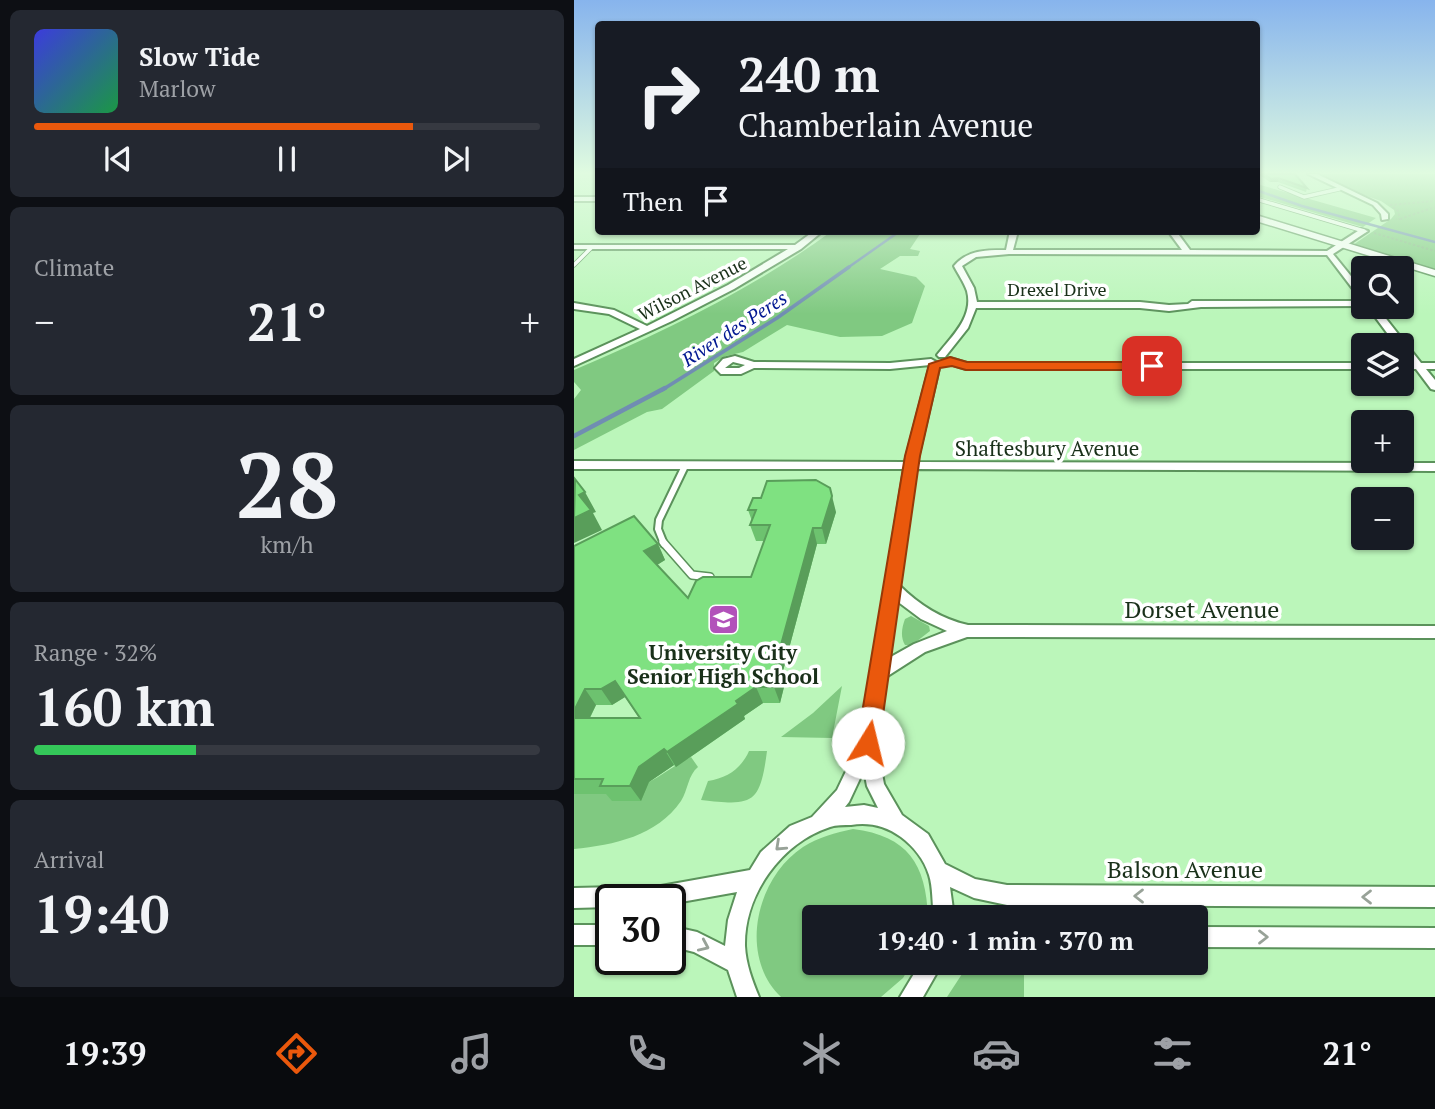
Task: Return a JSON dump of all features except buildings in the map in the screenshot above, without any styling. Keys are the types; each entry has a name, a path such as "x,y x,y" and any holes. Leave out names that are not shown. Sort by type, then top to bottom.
{"main road":[{"path":"1264,221 1435,273"},
{"path":"1260,228 1351,258"},
{"path":"1414,276 1435,283"}],"street":[{"path":"748,997 735,963 735,936 740,910 753,879 783,843 820,820 843,796 868,743 911,467 940,360 966,324 973,305 969,285 958,265 966,258 985,253 1009,252 1331,252 1364,231"},
{"name":"Wilson Avenue","path":"574,363 707,300 814,235"},
{"path":"1009,252 1013,235"},
{"path":"1175,235 1187,252"},
{"path":"574,247 798,247"},
{"path":"1331,252 1351,282"},
{"name":"Drexel Drive","path":"973,305 1140,305 1183,308 1199,304 1351,300"},
{"path":"574,306 611,312 647,329"},
{"path":"1381,319 1392,333"},
{"path":"752,365 890,366 940,360 966,366 1351,366"},
{"path":"1414,361 1435,387"},
{"path":"1414,366 1435,366"},
{"name":"Shaftesbury Avenue","path":"574,466 1435,467"},
{"name":"Dorset Avenue","path":"891,586 909,606 930,619 950,628 968,631 1435,632"},
{"name":"Dorset Avenue","path":"879,673 918,647 968,631"},
{"path":"868,743 876,786 895,821"},
{"path":"820,820 859,813 895,821 914,834 929,851 940,872 945,905"},
{"name":"Balson Avenue","path":"940,872 974,888 1007,895 1435,897"},
{"path":"574,898 661,896 753,879"},
{"path":"574,935 595,936"},
{"path":"1208,937 1435,938"},
{"path":"686,940 697,942 735,963"},
{"path":"911,997 925,975"}],"lane":[{"path":"1329,221 1364,231"},
{"path":"574,265 592,247"},
{"path":"685,466 659,520 661,539 692,575 720,577"}],"path":[{"path":"1374,233 1435,251"}],"green space":[{"path":"1341,221 1372,221 1363,227"},
{"path":"1389,221 1435,221 1435,270 1414,264 1414,256 1389,256 1353,245"},
{"path":"826,235 919,235 910,249 920,251 918,256 900,256 880,269 916,277 925,286 912,323 882,336 840,337 787,325 743,352 726,356 714,363 714,371 662,409 647,412 574,450 574,399 581,390 574,382 574,370 707,308"},
{"path":"911,616 929,626 930,631 912,645 905,645 903,625 905,619"},
{"path":"842,686 832,738 781,737 813,713"},
{"path":"749,751 767,751 757,792 743,801 701,800 708,781 733,772"},
{"path":"691,757 698,767 692,774 681,801 660,823 634,837 574,849 574,794 631,789 649,782"},
{"path":"853,829 888,838 910,856 923,882 927,905 802,905 802,975 905,975 881,997 781,997 768,980 760,961 758,918 764,897 774,878 787,861 803,847 827,836"},
{"path":"961,975 1024,975 1024,997 947,997"}],"waterway":[{"name":"River des Peres","path":"1356,221 1435,242"},
{"name":"River des Peres","path":"846,269 894,235"},
{"name":"River des Peres","path":"662,390 777,318 849,267"},
{"name":"River des Peres","path":"574,436 665,388"}],"place":[{"name":"University City Senior High School","path":"723,620"}],"route":[{"path":"868,743 912,456 935,364 944,365 950,361 966,366 1152,366"}]}
